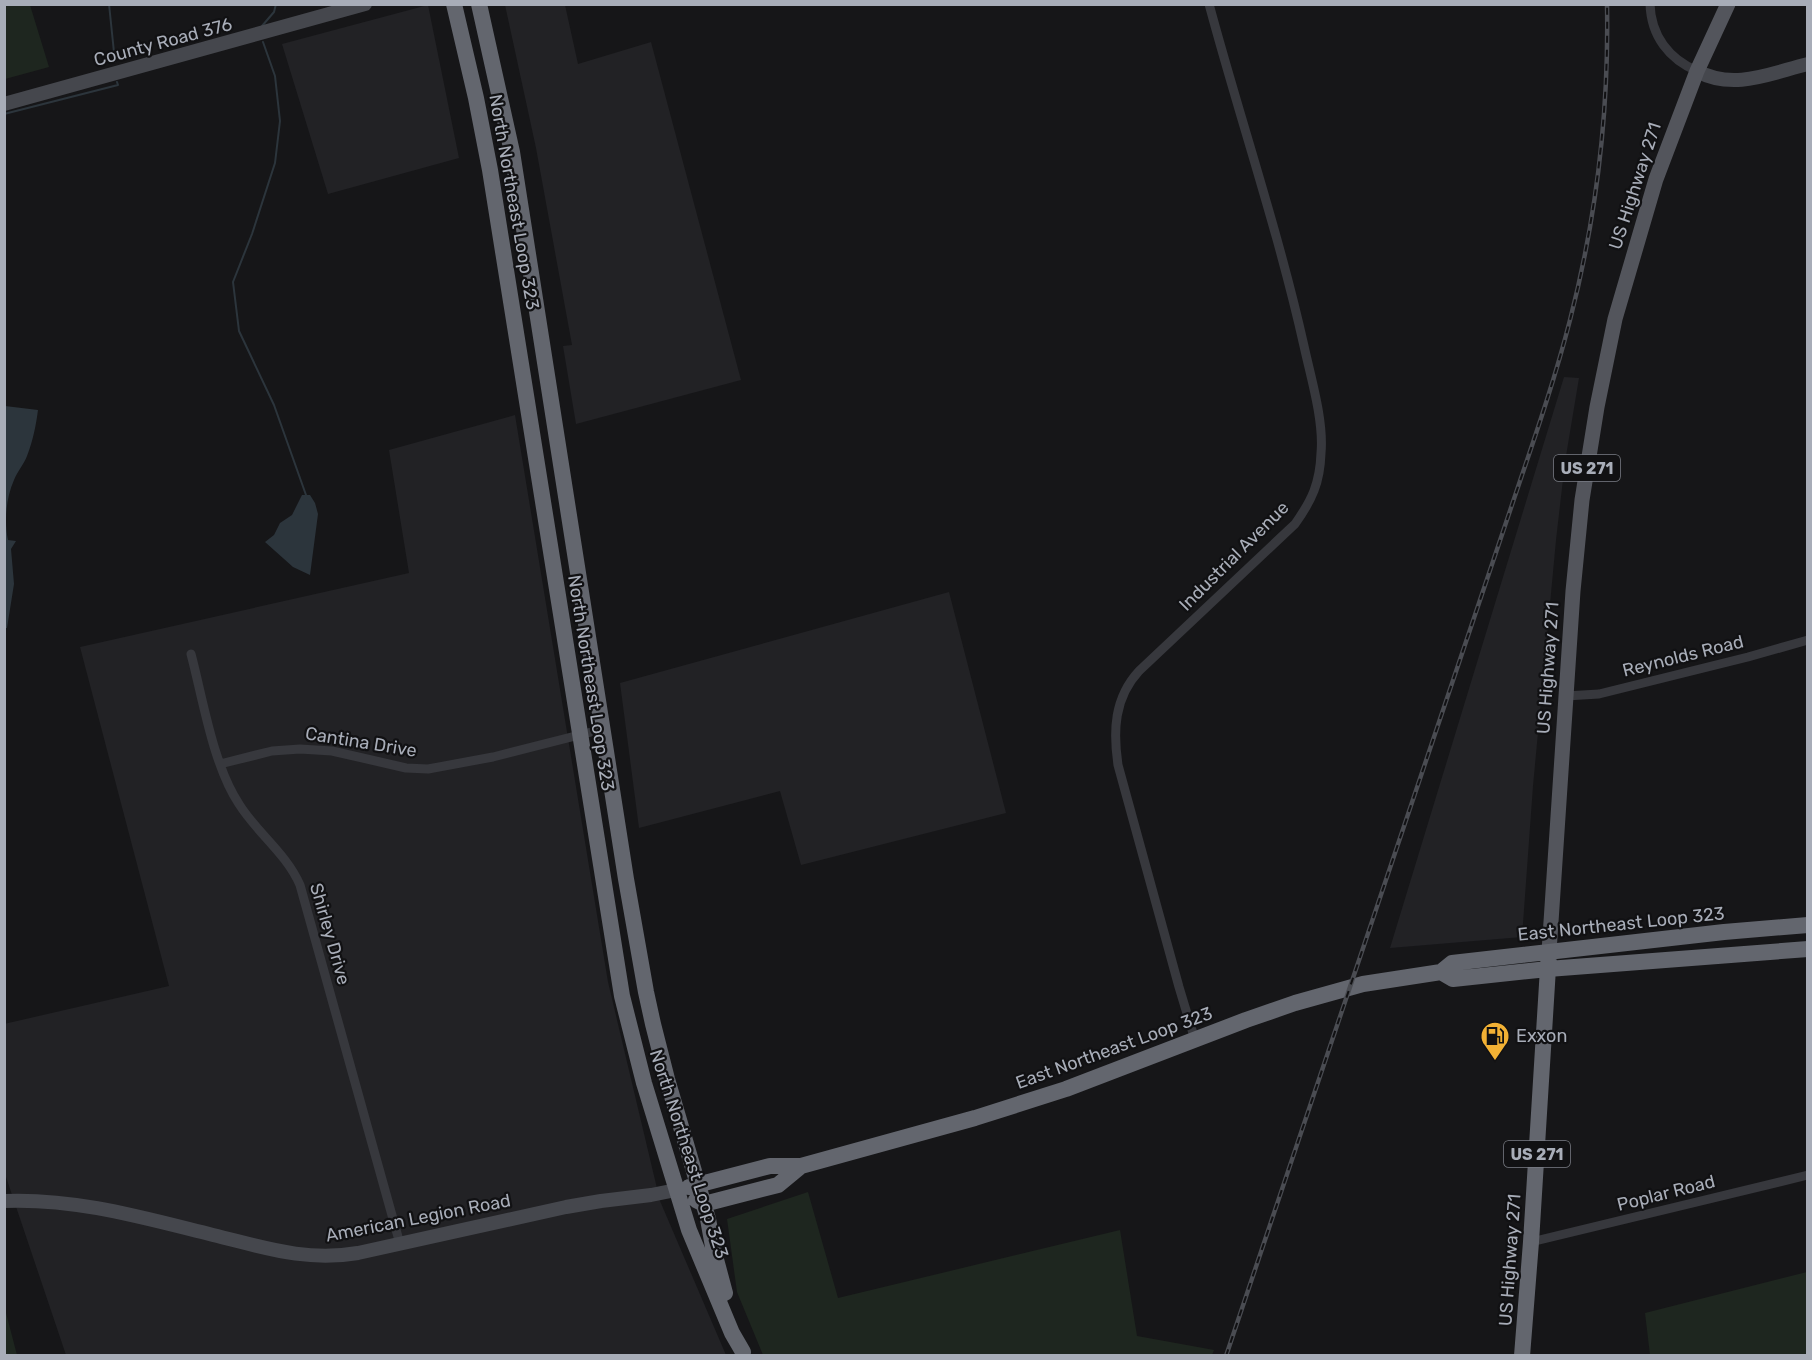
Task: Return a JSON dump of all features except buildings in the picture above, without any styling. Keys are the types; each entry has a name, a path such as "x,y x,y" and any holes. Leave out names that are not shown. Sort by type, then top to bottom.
{"highway":[{"name":"North Northeast Loop 323","path":"454,4 481,120 622,996 638,1062 693,1240 732,1333 744,1354"},
{"name":"North Northeast Loop 323","path":"480,4 510,141 646,992 667,1078 705,1204 718,1269 744,1354"},
{"path":"509,287 533,284"},
{"path":"566,649 590,646"},
{"name":"East Northeast Loop 323","path":"699,1185 770,1166 801,1166 1016,1106 1262,1014 1324,994 1372,983 1441,972 1452,963 1724,932 1808,925"},
{"path":"1724,932 1726,955"},
{"name":"East Northeast Loop 323","path":"1441,972 1453,979 1548,969 1808,949"},
{"name":"US Highway 271","path":"1522,1356 1532,1242 1549,952"},
{"path":"622,996 646,992"},
{"name":"East Northeast Loop 323","path":"705,1204 778,1185 801,1166"},
{"name":"American Legion Road","path":"676,1190 699,1185"},
{"path":"676,1190 705,1204"}],"main road":[{"name":"US Highway 271","path":"1549,952 1573,591 1582,500 1597,407 1624,285 1653,188 1697,71 1728,4"}],"street":[{"name":"County Road 376","path":"4,105 365,4"},
{"name":"Industrial Avenue","path":"1195,1040 1119,765 1115,734 1119,706 1126,687 1139,671 1295,524 1313,495 1319,475 1322,451 1320,425 1298,318 1209,4"},
{"path":"1650,4 1654,29 1666,50 1686,67 1712,78 1732,81 1748,79 1808,64"},
{"name":"Reynolds Road","path":"1566,696 1591,696 1606,693 1808,640"},
{"name":"Shirley Drive","path":"191,654 220,764 239,804 287,861 300,885 400,1244"},
{"name":"Cantina Drive","path":"220,764 272,751 300,748 332,751 406,768 434,768 493,757 603,729"},
{"name":"Poplar Road","path":"1532,1242 1808,1175"},
{"name":"American Legion Road","path":"4,1201 50,1201 93,1207 282,1252 309,1256 345,1255 566,1207 651,1196 676,1190"}],"shaded area":[{"path":"5,4 30,5 49,67 5,79"},
{"path":"428,5 459,158 328,194 282,44"},
{"path":"505,5 565,5 578,64 651,42 741,380 576,424 563,346 572,345 536,148"},
{"path":"1564,377 1579,378 1565,462 1556,540 1533,786 1522,937 1390,948"},
{"path":"5,406 38,410 29,450 11,487 8,502 6,525 8,540 16,541 11,549 14,584 7,628 4,628"},
{"path":"515,415 608,982 660,1201 726,1355 66,1355 5,1174 4,1024 169,986 80,647 409,573 389,450"},
{"path":"302,495 310,495 318,514 310,575 293,567 265,542 274,535 280,523 292,515"},
{"path":"949,592 1006,813 801,865 780,791 639,828 620,683"},
{"path":"808,1192 838,1298 1120,1230 1137,1336 1214,1350 1212,1355 763,1355 737,1292 727,1219"},
{"path":"1807,1272 1807,1355 1650,1355 1645,1313"},
{"path":"5,1309 17,1355 5,1355"}],"waterway":[{"path":"109,4 115,62"},
{"path":"262,26 274,12 276,4"},
{"path":"263,42 275,76 280,121 275,163 252,234 233,282 239,331 274,405 306,495"},
{"path":"4,114 118,85 117,82"}],"railway":[{"path":"1226,1356 1565,341 1587,243 1599,164 1606,83 1607,4"}],"place":[{"name":"Exxon","path":"1495,1062"}]}
